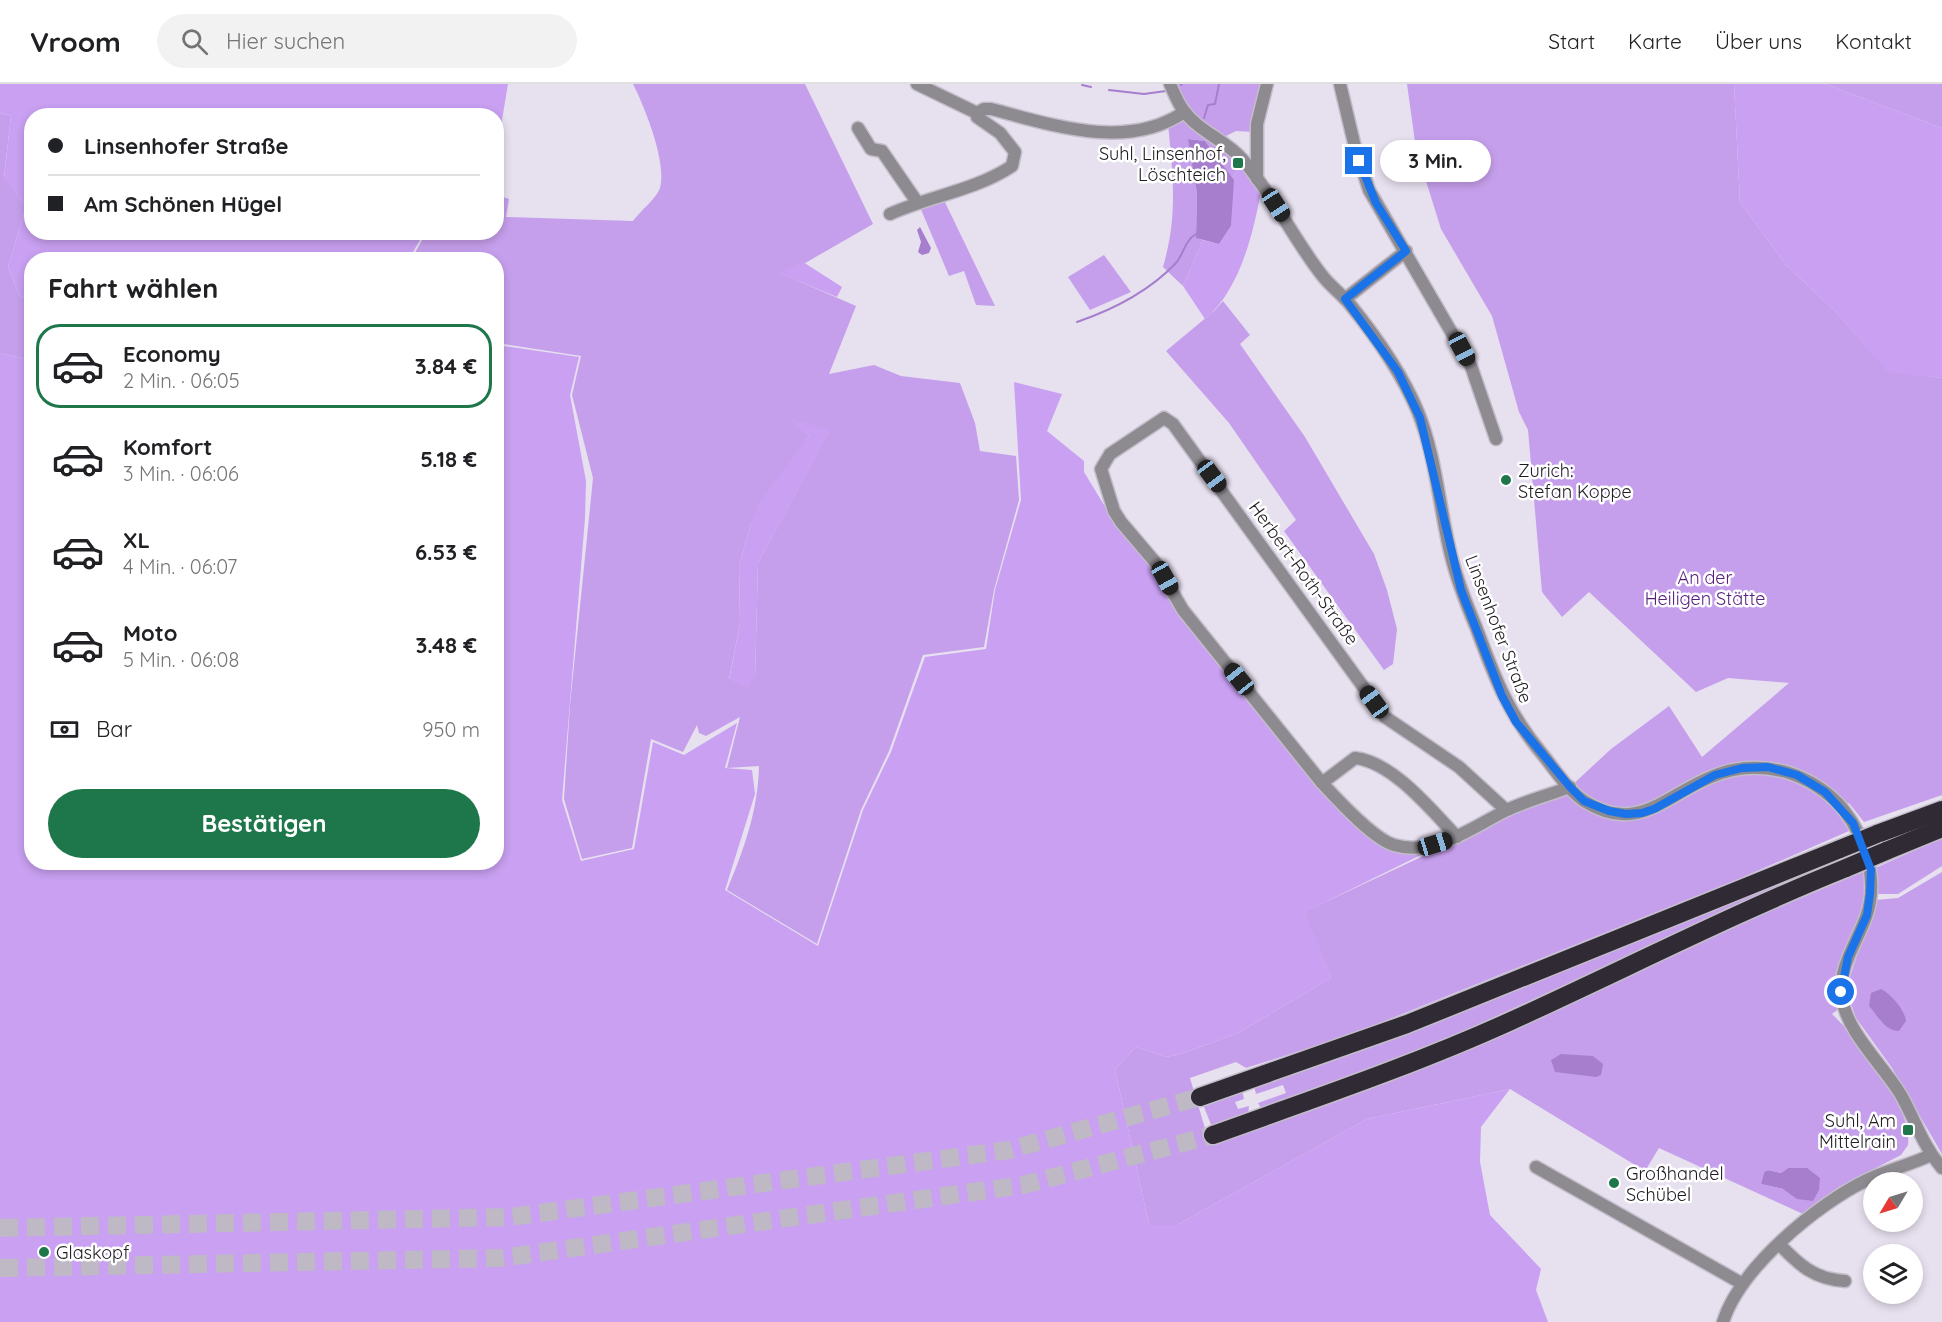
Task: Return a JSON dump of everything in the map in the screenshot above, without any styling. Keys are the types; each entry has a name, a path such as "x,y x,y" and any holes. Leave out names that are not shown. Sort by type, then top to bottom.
{"highway":[{"path":"1200,1097 1417,1020 1681,911 1942,810"},
{"path":"1213,1135 1362,1081 1498,1026 1769,900 1942,828"}],"street":[{"path":"890,214 917,202 984,181 1012,166 1015,152 1000,134 976,117 976,113 917,84"},
{"name":"Linsenhofer Straße","path":"1170,84 1184,112 1233,149 1257,179 1320,273 1345,299 1398,372 1420,418 1461,590 1502,696 1516,722 1570,787 1584,801 1609,811 1626,814 1642,813 1654,809 1715,775 1742,768 1768,767 1797,775 1825,792 1840,805 1853,823 1871,870 1867,915 1848,957 1843,976 1844,1006 1853,1028 1882,1065 1903,1099 1930,1155 1942,1168"},
{"path":"1257,179 1257,124 1267,84"},
{"path":"1340,84 1365,179 1383,217 1406,251 1471,366 1496,439"},
{"path":"976,113 984,109 991,109 1041,123 1121,133 1153,128 1168,123 1184,112"},
{"path":"858,128 871,148 882,151 917,202"},
{"path":"1345,299 1406,251"},
{"name":"Herbert-Roth-Straße","path":"1506,810 1460,767 1385,717 1173,424 1164,418 1110,454 1101,469 1114,511 1155,562 1183,610 1322,783 1345,808 1392,845 1416,846 1457,837 1506,810 1570,787"},
{"path":"1322,783 1355,758 1365,759 1416,794 1457,837"},
{"path":"1723,1322 1740,1284 1779,1244 1834,1200 1864,1181 1930,1155"},
{"path":"1536,1167 1740,1284"},
{"path":"1779,1244 1800,1266 1813,1274 1845,1281"}],"green space":[{"path":"633,84 805,84 873,224 807,262 780,273 856,306 829,374 874,365 901,376 960,383 975,423 980,451 1016,456 1019,500 994,590 984,647 923,655 889,751 861,810 817,944 727,890 749,830 758,783 759,766 727,768 740,717 706,736 699,733 697,725 683,752 651,739 632,848 582,859 564,799 570,705 593,478 572,395 581,356 504,344 504,252 415,252 422,240 504,240 504,197 509,199 506,217 633,221 652,201 660,188 658,150 649,121","holes":["791,419 829,431 758,563 755,678 729,679 740,624 739,566 751,523 809,436"]},
{"path":"1170,84 1270,84 1253,132 1236,131 1220,139 1244,161 1232,178 1205,141 1189,139 1197,193 1196,234 1197,238 1203,240 1183,286 1163,267 1171,230 1173,196 1168,123 1184,112"},
{"name":"An der Heiligen Stätte","path":"1407,84 1734,84 1740,202 1786,265 1835,311 1888,371 1942,378 1942,795 1864,822 1849,803 1840,805 1839,814 1849,831 1741,878 1350,1035 1246,1068 1236,1062 1190,1078 1210,1145 1367,1090 1428,1065 1735,926 1865,871 1865,905 1842,955 1834,983 1840,1008 1832,1014 1870,1057 1894,1094 1907,1129 1908,1145 1901,1155 1868,1172 1863,1172 1863,1175 1839,1187 1803,1214 1659,1148 1645,1171 1510,1089 1367,1119 1177,1225 1149,1225 1115,1069 1136,1047 1166,1057 1181,1054 1238,1033 1331,978 1304,912 1570,787 1611,749 1669,706 1702,757 1789,683 1728,678 1696,692 1589,592 1562,617 1542,592 1528,430 1519,412 1492,316 1441,229 1416,149","holes":["1788,1168 1807,1168 1783,1189 1761,1184 1764,1172 1768,1170 1781,1173"]},
{"path":"1825,84 1942,84 1942,128"},
{"path":"0,113 11,116 4,177 24,204 24,214 8,267 19,295 24,298 24,358 0,353"},
{"path":"943,198 995,306 976,305 964,271 949,276 920,207"},
{"path":"1104,255 1131,292 1090,310 1068,277"},
{"path":"1223,301 1250,335 1240,344 1305,437 1374,554 1387,590 1397,629 1393,664 1384,670 1284,531 1296,520 1229,423 1166,351"},
{"path":"1942,838 1942,866 1898,894 1870,894 1871,870"},
{"path":"1942,872 1942,1154 1892,1068 1856,1018 1849,998 1850,977 1875,900 1898,898"},
{"path":"1775,879 1779,887 1420,1051 1359,1075 1261,1108 1258,1103 1286,1093 1283,1085 1256,1094 1254,1086"},
{"path":"1242,1090 1244,1099 1235,1102 1238,1109 1249,1106 1248,1114 1212,1127 1202,1102"}],"shaded area":[{"path":"0,84 508,84 504,108 24,108 24,204 4,178 11,116 0,113"},
{"path":"1734,84 1825,84 1942,128 1942,378 1888,372 1835,311 1786,265 1740,202"},
{"path":"1188,139 1205,141 1234,180 1231,226 1219,244 1196,238 1197,193"},
{"path":"1244,161 1262,186 1255,221 1237,275 1228,292 1205,319 1183,286 1203,240 1219,244 1231,226 1232,178"},
{"path":"24,214 24,240 420,240 413,252 24,252 24,298 19,295 8,267"},
{"path":"920,227 931,248 929,253 922,255 918,252 921,242 917,230"},
{"path":"803,262 842,287 837,297 779,273"},
{"path":"504,346 579,357 570,395 586,481 585,518 562,800 581,861 634,849 653,742 684,755 737,723 725,768 752,770 755,794 725,890 818,946 863,810 891,752 925,657 986,649 995,590 1021,500 1014,382 1062,394 1047,431 1084,461 1084,472 1118,528 1155,571 1181,615 1385,847 1433,849 1305,912 1331,978 1238,1033 1181,1054 1166,1057 1136,1047 1115,1069 1149,1225 1177,1225 1367,1119 1510,1089 1481,1127 1480,1162 1490,1215 1541,1269 1536,1290 1548,1322 0,1322 0,353 24,358 24,870 504,870"},
{"path":"789,418 830,430 758,563 755,678 748,688 729,680 740,624 739,566 751,523 761,500 809,436"},
{"path":"1881,989 1893,998 1903,1012 1906,1021 1899,1031 1886,1026 1869,1006 1871,993"},
{"path":"1561,1054 1593,1056 1603,1064 1601,1075 1596,1077 1555,1072 1551,1060"},
{"path":"1788,1168 1807,1168 1820,1178 1819,1190 1813,1201 1797,1199 1783,1189 1761,1184 1764,1172 1768,1170 1781,1173"}],"waterway":[{"path":"1204,118 1208,105 1215,104 1219,84"},
{"path":"1082,85 1091,87"},
{"path":"1109,90 1144,94 1166,91"},
{"path":"1077,322 1117,305 1154,283 1175,264 1189,240 1196,234"}],"tunnel":[{"path":"0,1228 510,1217 1009,1150 1200,1097"},
{"path":"0,1268 501,1258 1023,1185 1213,1135"}],"place":[{"name":"Suhl, Linsenhof, Löschteich","path":"1238,163"},
{"name":"Zurich: Stefan Koppe","path":"1506,480"},
{"name":"Suhl, Am Mittelrain","path":"1908,1130"},
{"name":"Großhandel Schübel","path":"1614,1183"},
{"name":"Glaskopf","path":"44,1252"}],"route":[{"path":"1359,161 1383,217 1406,251 1345,299 1398,372 1420,418 1433,466 1450,552 1461,590 1502,696 1516,722 1584,801 1609,811 1626,814 1642,813 1680,795 1705,779 1742,768 1768,767 1797,775 1825,792 1840,805 1853,823 1871,870 1867,915 1848,957 1841,992"}]}
